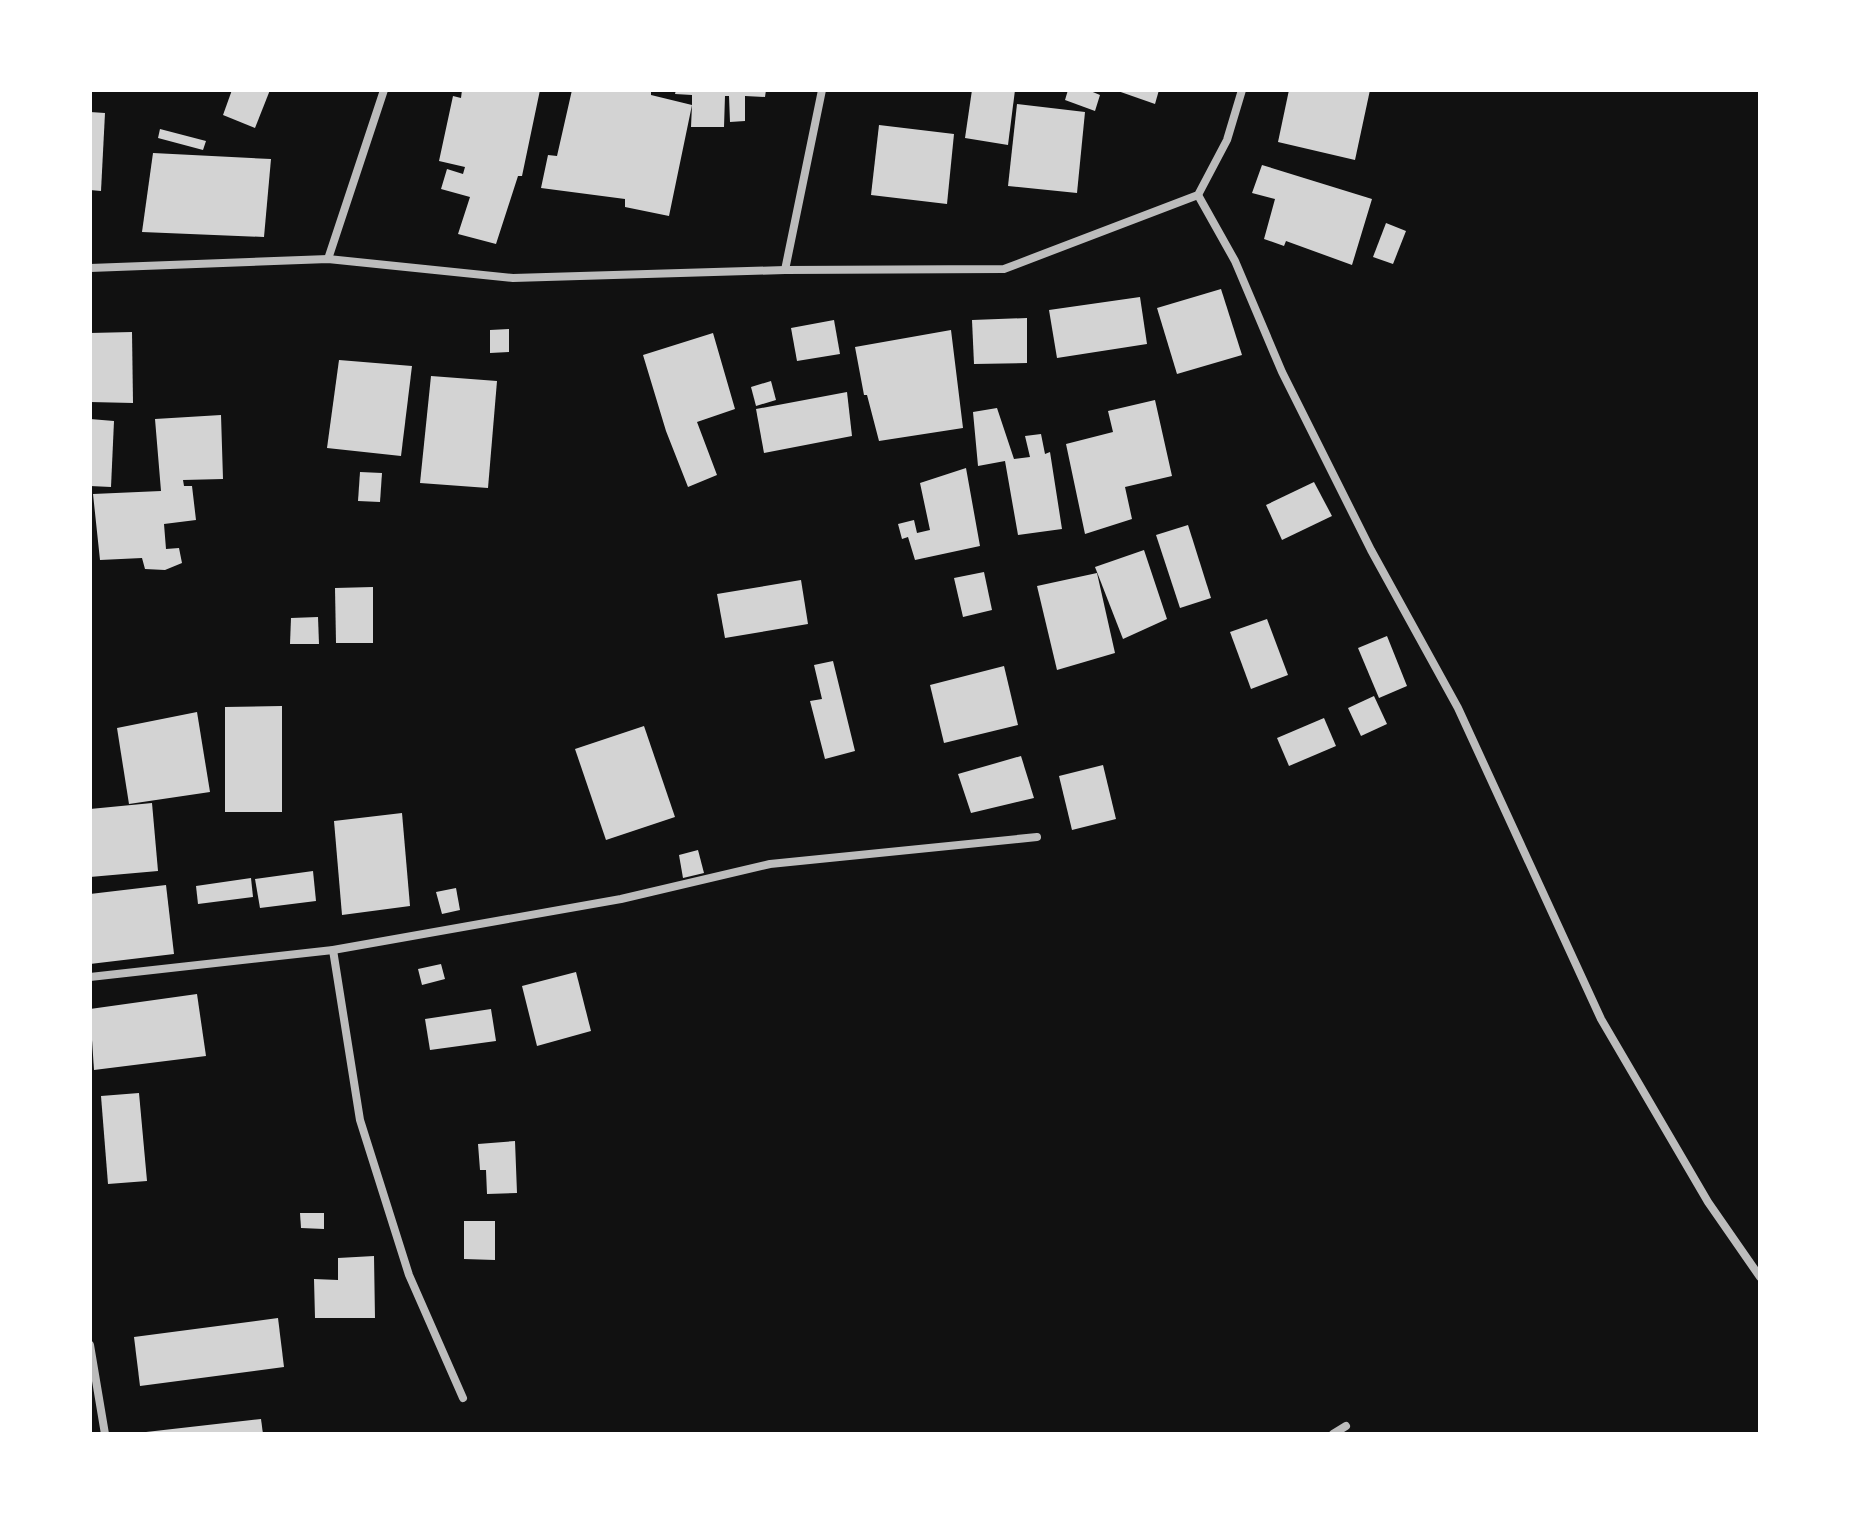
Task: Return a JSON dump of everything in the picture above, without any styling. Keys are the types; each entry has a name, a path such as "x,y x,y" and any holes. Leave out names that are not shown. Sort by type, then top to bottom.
{"street":[{"path":"328,259 384,90"},
{"path":"785,270 822,90"},
{"path":"90,268 328,259 513,278 785,270 1004,269 1198,195 1227,140 1242,90"},
{"path":"1198,195 1235,261 1282,372 1371,550 1458,708 1601,1019 1708,1202 1760,1277"},
{"path":"90,977 333,950 621,899 770,864 1037,837"},
{"path":"333,950 360,1120 409,1275 463,1398"},
{"path":"90,1345 105,1434"},
{"path":"1333,1434 1346,1426"}],"building":[{"path":"232,90 270,90 255,128 223,115"},
{"path":"462,90 540,90 522,176 518,176 496,244 458,234 470,197 441,189 447,169 463,174 465,167 439,161 453,96 461,98"},
{"path":"572,90 651,90 651,95 692,105 669,216 625,207 625,199 541,188 548,155 557,156"},
{"path":"676,90 766,90 765,97 745,96 745,121 730,122 729,96 725,96 724,127 691,127 692,95 675,94"},
{"path":"972,90 1015,90 1008,145 965,138"},
{"path":"1068,90 1088,90 1100,95 1095,111 1065,100"},
{"path":"1115,90 1159,90 1155,104"},
{"path":"1289,90 1370,90 1355,160 1278,142"},
{"path":"1017,104 1085,112 1077,193 1008,186"},
{"path":"90,112 105,113 101,191 90,190"},
{"path":"879,125 954,134 947,204 871,195"},
{"path":"160,129 206,141 203,150 158,138"},
{"path":"153,153 271,159 264,237 142,232"},
{"path":"1262,165 1372,199 1352,265 1286,241 1284,246 1264,239 1275,199 1252,193"},
{"path":"1386,223 1406,231 1393,264 1373,257"},
{"path":"1221,289 1242,355 1177,374 1157,308"},
{"path":"1140,297 1147,344 1057,358 1049,310"},
{"path":"1027,318 1027,363 974,364 972,320"},
{"path":"834,320 840,354 797,361 791,328"},
{"path":"509,329 509,352 490,353 490,330"},
{"path":"951,330 963,428 879,441 867,395 864,395 855,347"},
{"path":"132,332 133,403 90,402 90,333"},
{"path":"713,333 735,409 697,422 717,475 688,487 666,431 643,355"},
{"path":"339,360 412,366 401,456 327,448"},
{"path":"431,376 497,381 488,488 420,483"},
{"path":"771,381 776,400 756,406 751,387"},
{"path":"847,392 852,436 764,453 756,409"},
{"path":"1155,400 1172,476 1125,487 1132,519 1085,534 1066,444 1113,432 1108,411"},
{"path":"997,408 1014,459 1030,457 1025,436 1041,434 1045,454 1050,452 1062,529 1018,535 1005,461 978,466 973,412"},
{"path":"221,415 223,479 183,480 184,486 192,486 196,520 164,524 166,549 179,548 182,563 165,570 145,569 142,558 100,560 93,494 161,491 155,419"},
{"path":"90,419 114,421 111,487 90,486"},
{"path":"966,468 980,546 915,560 908,537 902,539 898,524 914,520 917,533 930,530 920,483"},
{"path":"360,472 382,473 380,502 358,501"},
{"path":"1314,482 1332,516 1282,540 1266,505"},
{"path":"1188,525 1211,598 1180,608 1156,535"},
{"path":"1144,550 1167,619 1123,639 1095,567"},
{"path":"984,572 992,610 963,617 954,578"},
{"path":"1097,573 1115,653 1057,670 1037,586"},
{"path":"801,580 808,624 725,638 717,594"},
{"path":"373,587 373,643 336,643 335,588"},
{"path":"318,617 319,644 290,644 291,618"},
{"path":"1267,619 1288,675 1251,689 1230,632"},
{"path":"1387,636 1407,686 1379,698 1358,648"},
{"path":"833,661 855,751 825,759 810,701 822,699 814,665"},
{"path":"1004,666 1018,725 944,743 930,685"},
{"path":"1374,696 1387,724 1361,736 1348,708"},
{"path":"282,706 282,812 225,812 225,707"},
{"path":"197,712 210,792 129,804 117,728"},
{"path":"1324,718 1336,746 1289,766 1277,738"},
{"path":"644,726 675,817 606,840 575,749"},
{"path":"1021,756 1034,798 971,813 958,774"},
{"path":"1103,765 1116,819 1072,830 1059,776"},
{"path":"152,803 158,871 90,877 90,809"},
{"path":"402,813 410,906 342,915 334,821"},
{"path":"698,850 704,873 683,878 679,855"},
{"path":"313,871 316,901 260,908 255,879"},
{"path":"251,878 253,897 198,904 196,886"},
{"path":"166,885 174,954 90,964 90,894"},
{"path":"456,888 460,910 442,914 436,892"},
{"path":"441,964 445,979 422,985 418,969"},
{"path":"576,972 591,1031 537,1046 522,986"},
{"path":"197,994 206,1056 94,1070 90,1009"},
{"path":"491,1009 496,1041 430,1050 425,1019"},
{"path":"139,1093 147,1181 108,1184 101,1096"},
{"path":"515,1141 517,1193 487,1194 486,1170 480,1170 478,1144"},
{"path":"300,1213 324,1213 324,1229 301,1228"},
{"path":"464,1221 495,1221 495,1260 464,1259"},
{"path":"374,1256 375,1318 315,1318 314,1279 338,1280 338,1258"},
{"path":"278,1318 284,1367 140,1386 134,1337"},
{"path":"261,1419 263,1434 146,1434 146,1432"}]}
